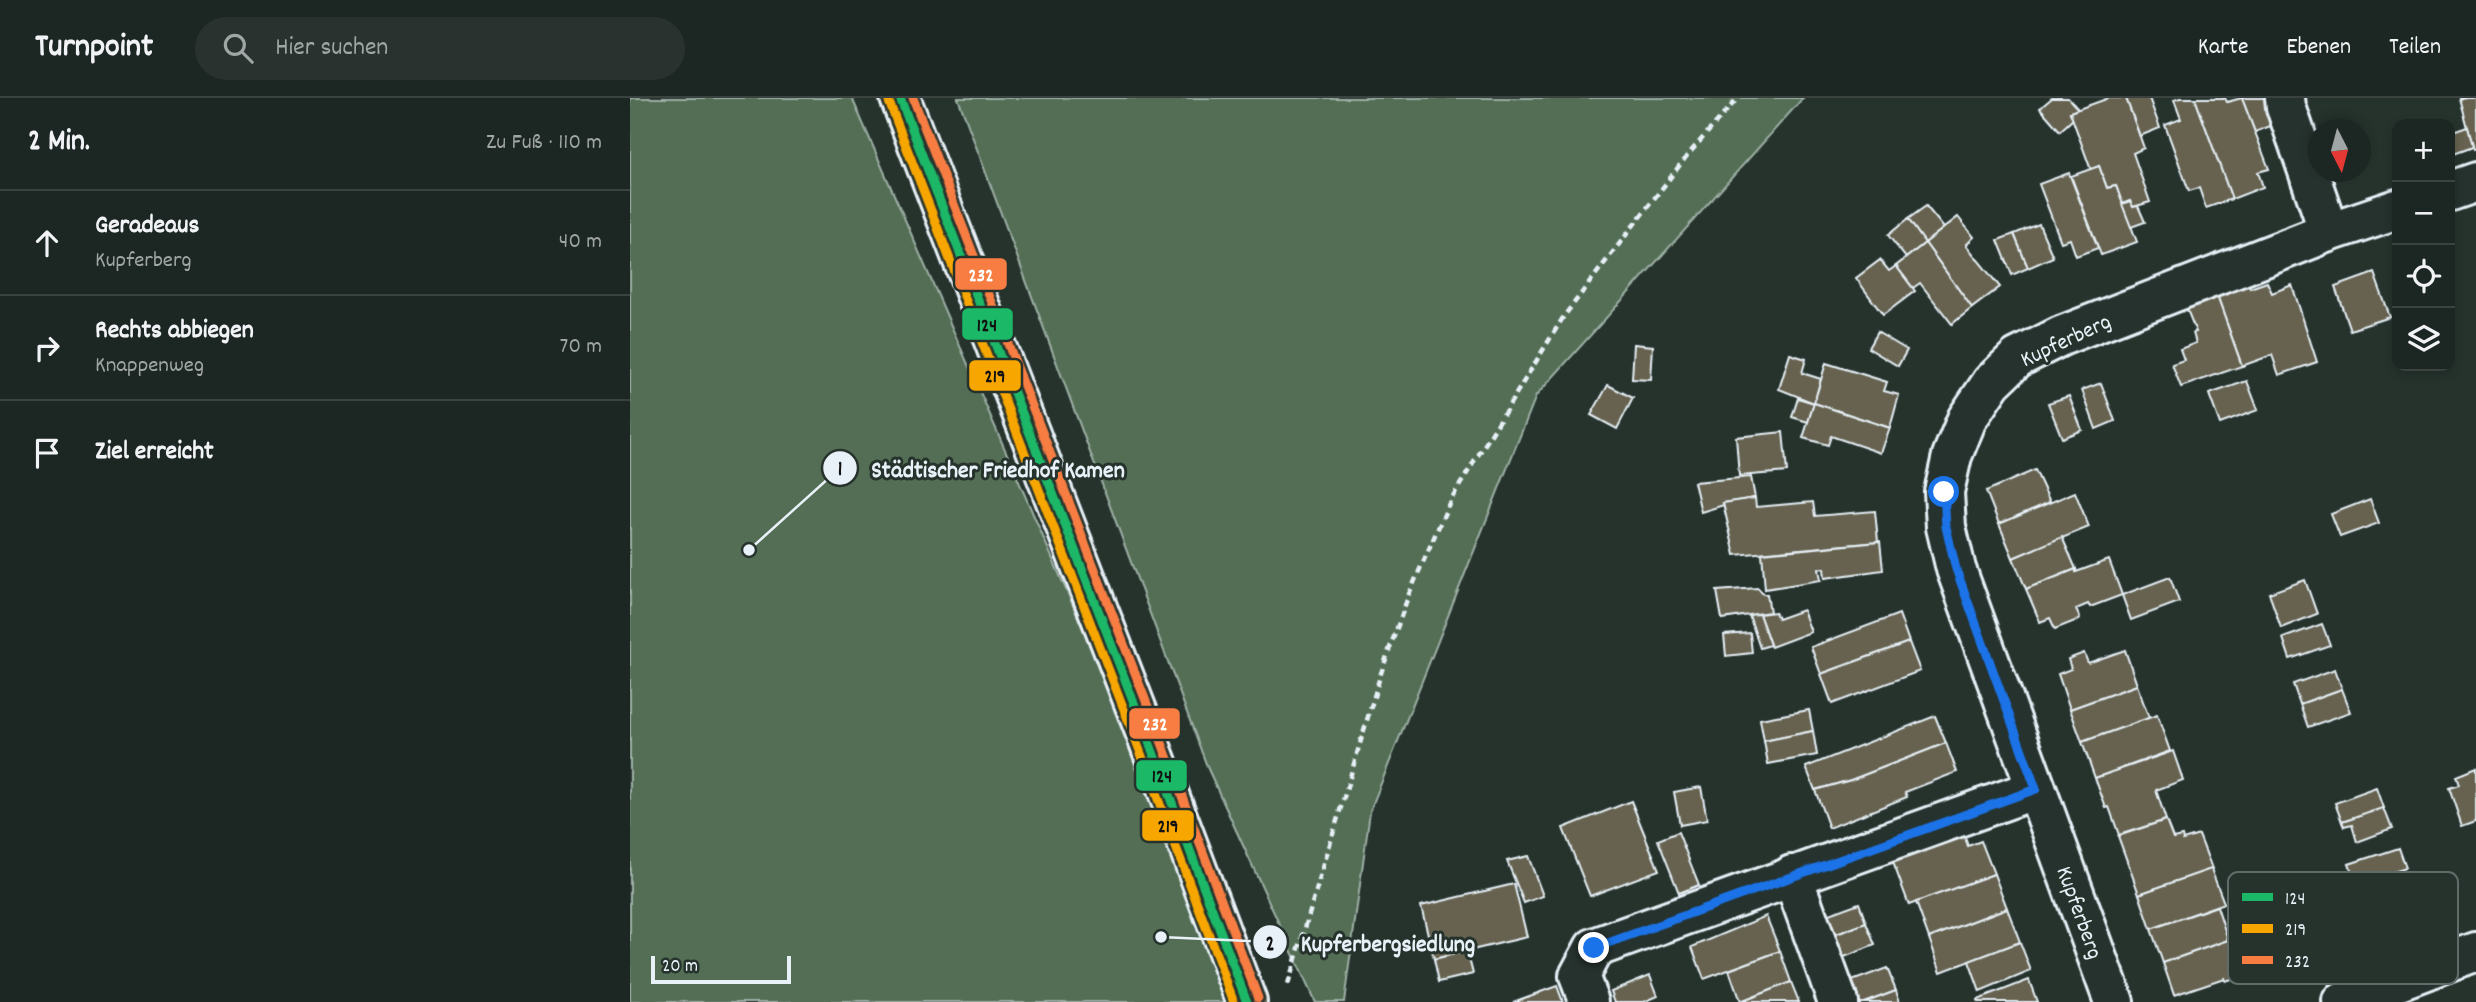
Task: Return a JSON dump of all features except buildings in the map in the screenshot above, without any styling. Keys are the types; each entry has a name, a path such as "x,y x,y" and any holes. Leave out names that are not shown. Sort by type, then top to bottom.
{"main road":[{"path":"900,98 1247,1002"}],"street":[{"path":"2285,98 2329,232"},
{"path":"2455,189 2476,182"},
{"name":"Kupferberg","path":"2114,1002 1956,569 1946,527 1944,492 1952,456 1967,419 1992,382 2017,358 2061,336 2329,232 2392,211"},
{"path":"1589,1002 1579,976 1594,948 2036,789"},
{"path":"1792,875 1838,1002"},
{"path":"2458,959 2476,952"},
{"path":"2343,1002 2391,984"}],"path":[{"path":"1285,992 1381,673 1409,594 1450,501 1564,317 1685,158 1738,98"}],"green space":[{"path":"630,98 852,98 1158,801 1237,1002 630,1002"},
{"path":"958,98 1803,98 1536,396 1370,811 1344,1002 1315,1002 1208,769"}],"transit line":[{"name":"124","path":"900,98 1247,1002"},
{"name":"232","path":"913,98 1258,998"},
{"name":"219","path":"889,102 1137,743 1234,1002"}],"place":[{"name":"Städtischer Friedhof Kamen","path":"749,550"},
{"name":"Kupferbergsiedlung","path":"1161,937"}],"route":[{"path":"1594,948 2036,789 1956,569 1946,527 1944,492"}]}
